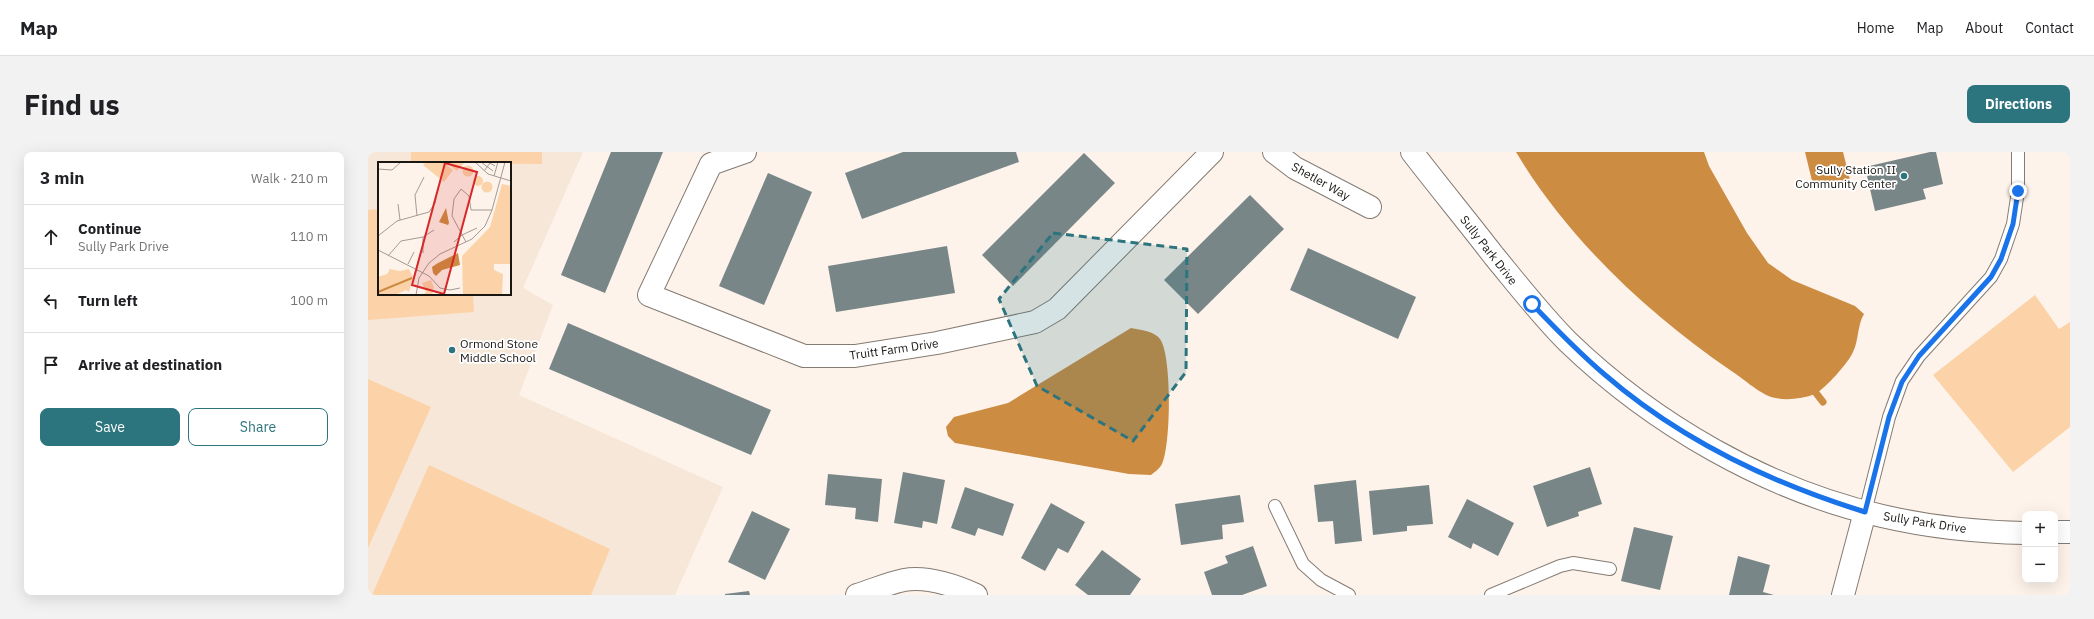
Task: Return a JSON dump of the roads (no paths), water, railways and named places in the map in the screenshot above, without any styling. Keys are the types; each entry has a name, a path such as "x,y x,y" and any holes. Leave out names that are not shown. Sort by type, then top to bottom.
{"street":[{"name":"Truitt Farm Drive","path":"745,152 711,164 649,295 804,356 855,356 937,343 1035,322 1057,309 1212,152"},
{"name":"Shetler Way","path":"1274,152 1295,168 1370,207"},
{"name":"Sully Park Drive","path":"1412,152 1532,304 1568,341 1605,375 1665,420 1728,457 1828,501 1865,512 1953,528 2022,533"},
{"path":"1843,595 1865,512"},
{"path":"2058,532 2070,532"},
{"path":"857,595 905,580 921,579 964,590 976,595"}],"lane":[{"path":"1865,512 1889,417 1902,382 1919,356 1991,277 2001,259 2013,224 2018,191 2018,152"},
{"path":"1275,506 1304,564 1321,580 1349,595"},
{"path":"1491,595 1560,566 1573,563 1610,569"}],"waterway":[{"path":"1816,393 1823,402"}],"place":[{"name":"Sully Station II Community Center","path":"1904,176"},
{"name":"Ormond Stone Middle School","path":"452,350"}]}
